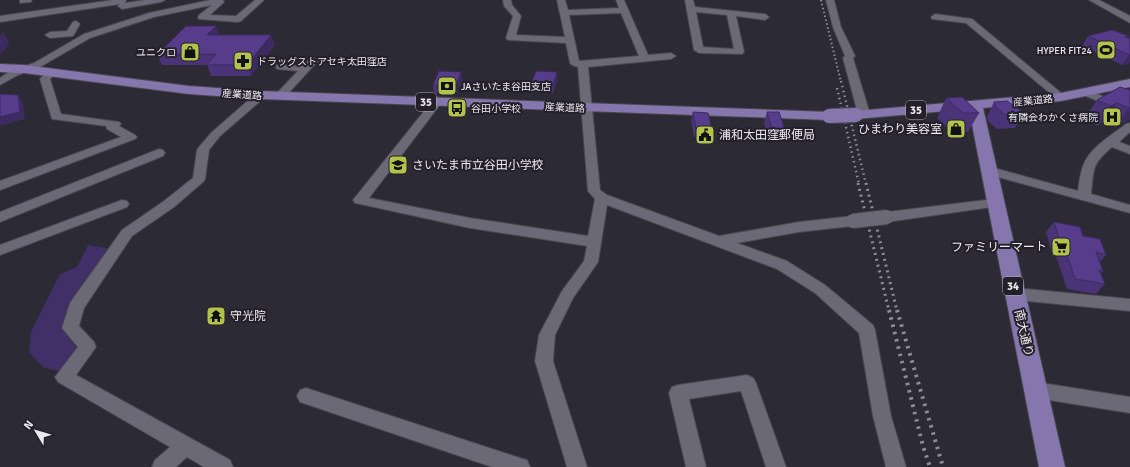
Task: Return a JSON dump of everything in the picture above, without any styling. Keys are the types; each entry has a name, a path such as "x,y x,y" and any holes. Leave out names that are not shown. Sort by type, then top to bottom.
{"main road":[{"name":"産業道路","path":"0,68 24,69 189,90 261,95 829,116 1061,97 1087,93 1130,83"},
{"name":"南大通り","path":"975,105 994,203 1052,467"}],"street":[{"path":"0,19 121,10 161,0"},
{"path":"0,82 14,73 37,65 87,36 121,10 152,15 194,7 220,0"},
{"path":"220,0 202,17 238,19 260,0"},
{"path":"507,0 508,6 517,16 511,38 570,40"},
{"path":"561,0 570,40 579,64 586,108 594,191 602,198 782,265 820,289 868,330 882,416 896,467"},
{"path":"620,0 644,58"},
{"path":"689,0 699,50 739,52 731,14"},
{"path":"830,0 837,27 850,56 848,58 860,114"},
{"path":"1094,0 1130,20"},
{"path":"565,13 624,10"},
{"path":"692,10 765,17"},
{"path":"935,17 969,21 1061,97"},
{"path":"70,34 76,24"},
{"path":"50,35 70,34 87,36"},
{"path":"579,64 670,56"},
{"path":"280,96 314,61"},
{"path":"274,75 284,63 305,69"},
{"path":"0,186 131,137 111,127 115,124 56,116 44,79 51,73"},
{"path":"1087,93 1130,111"},
{"path":"223,467 64,377 88,347 70,328 76,307 127,232 169,204 199,179 203,150 216,134 261,95"},
{"path":"437,102 360,200 470,223 594,242"},
{"path":"1084,196 1088,168 1093,157 1130,126"},
{"path":"1110,142 1130,150"},
{"path":"0,217 159,153"},
{"path":"988,170 1130,209"},
{"path":"576,467 544,361 547,335 567,295 591,262 602,198"},
{"path":"719,241 799,227 994,203"},
{"path":"0,250 122,204"},
{"path":"1015,294 1130,305"},
{"path":"696,467 678,393 747,383 776,467"},
{"path":"1036,390 1130,405"},
{"path":"306,396 520,467"},
{"path":"162,467 185,446"}],"shaded area":[{"path":"88,245 112,249 64,329 78,350 59,371 44,368 29,352 31,332 60,274 77,267"}],"building":[{"path":"186,26 216,26 207,35 271,35 247,65 206,65 216,54 157,55"},
{"path":"1112,30 1129,36 1125,37 1130,39 1129,55 1088,36"},
{"path":"439,71 461,72 456,86 433,85"},
{"path":"536,71 557,72 553,86 531,84"},
{"path":"1120,87 1130,90 1129,108 1117,103 1111,106 1097,100"},
{"path":"0,94 18,95 20,112 0,117"},
{"path":"962,97 979,113 963,113 946,98"},
{"path":"1007,101 1024,113 1005,115 996,107 994,102"},
{"path":"693,112 708,113 712,130 696,129"},
{"path":"767,112 779,112 785,130 772,129"},
{"path":"1054,222 1080,227 1083,236 1100,239 1106,255 1096,252 1103,271 1099,270 1105,284 1075,279 1064,246 1061,245"}],"railway":[{"path":"821,0 841,82"},
{"path":"841,81 866,184"},
{"path":"837,88 859,184"},
{"path":"858,183 889,311"},
{"path":"866,183 897,311"},
{"path":"889,310 923,446 930,467"},
{"path":"897,310 943,467"}],"place":[{"name":"HYPER FIT24","path":"1106,50"},
{"name":"ユニクロ","path":"190,52"},
{"name":"ドラッグストアセキ太田窪店","path":"243,61"},
{"name":"JAさいたま谷田支店","path":"447,86"},
{"name":"谷田小学校","path":"457,108"},
{"name":"有隣会わかくさ病院","path":"1112,117"},
{"name":"ひまわり美容室","path":"956,129"},
{"name":"浦和太田窪郵便局","path":"705,135"},
{"name":"さいたま市立谷田小学校","path":"398,165"},
{"name":"ファミリーマート","path":"1061,247"},
{"name":"守光院","path":"216,316"}]}
